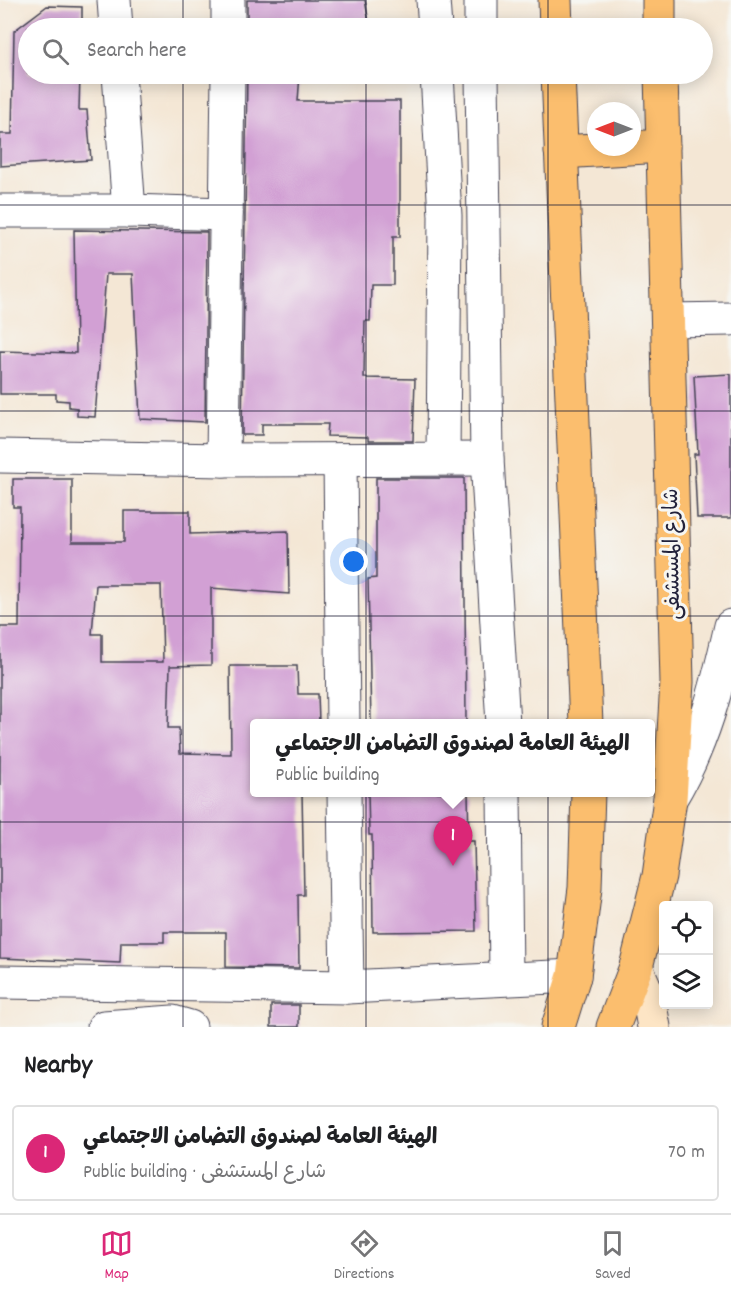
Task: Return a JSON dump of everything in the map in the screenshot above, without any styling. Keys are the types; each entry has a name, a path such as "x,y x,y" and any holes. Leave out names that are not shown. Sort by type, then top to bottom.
{"main road":[{"path":"555,0 556,18"},
{"path":"659,0 660,18"},
{"path":"558,84 586,719"},
{"name":"شارع المستشفى","path":"613,1027 636,967 659,876 670,799 677,682 661,84"},
{"path":"561,152 663,146"},
{"path":"558,1027 574,976 585,888 588,797"},
{"path":"636,967 648,995 654,1027"}],"street":[{"path":"114,0 115,18"},
{"path":"228,0 228,18"},
{"path":"433,0 434,18"},
{"path":"481,0 481,18"},
{"path":"120,84 129,211"},
{"path":"223,460 228,84"},
{"path":"438,84 445,216 443,457"},
{"path":"482,84 486,459 503,708 518,719"},
{"path":"0,211 226,214"},
{"path":"668,320 731,320"},
{"path":"0,456 223,460 443,457 486,459"},
{"path":"340,460 344,719"},
{"path":"670,799 691,766 716,690 731,626"},
{"path":"344,797 347,987"},
{"path":"504,797 506,978"},
{"path":"0,982 347,987 574,976"},
{"path":"104,1027 118,1024 173,1022 190,1027"}],"building":[{"path":"247,0 365,0 368,18 247,18"},
{"path":"47,6 82,7 82,18 31,18"},
{"path":"18,28 18,84 80,84 79,110 87,110 91,160 0,166 0,134 12,134 14,31"},
{"path":"247,84 299,84 298,101 400,101 400,237 393,237 393,285 371,285 370,321 365,321 364,378 415,379 413,441 368,441 368,437 327,436 328,424 262,424 262,435 242,435"},
{"path":"74,230 207,232 205,422 140,419 133,274 106,274 95,417 77,416 77,408 69,407 69,401 56,400 56,394 0,394 0,351 76,353"},
{"path":"731,374 731,518 697,518 694,454 698,454 694,376"},
{"path":"376,478 464,478 466,719 371,719 368,579 376,578"},
{"path":"13,479 72,479 72,542 124,542 124,511 190,511 190,534 288,531 289,594 211,588 211,665 170,666 168,728 179,728 180,753 231,754 230,666 297,666 298,694 318,694 319,719 250,719 250,797 302,797 304,895 298,895 299,968 226,967 226,932 164,932 164,942 121,942 120,963 0,958 0,627 19,627 20,507 13,507","holes":["96,585 161,585 163,662 102,662 102,634 92,634"]},
{"path":"368,797 468,797 469,841 474,841 476,931 373,932 372,835 369,835"},
{"path":"271,1005 299,1005 299,1027 271,1027"}],"place":[{"name":"الهيئة العامة لصندوق التضامن الاجتماعي","path":"453,866"}]}
